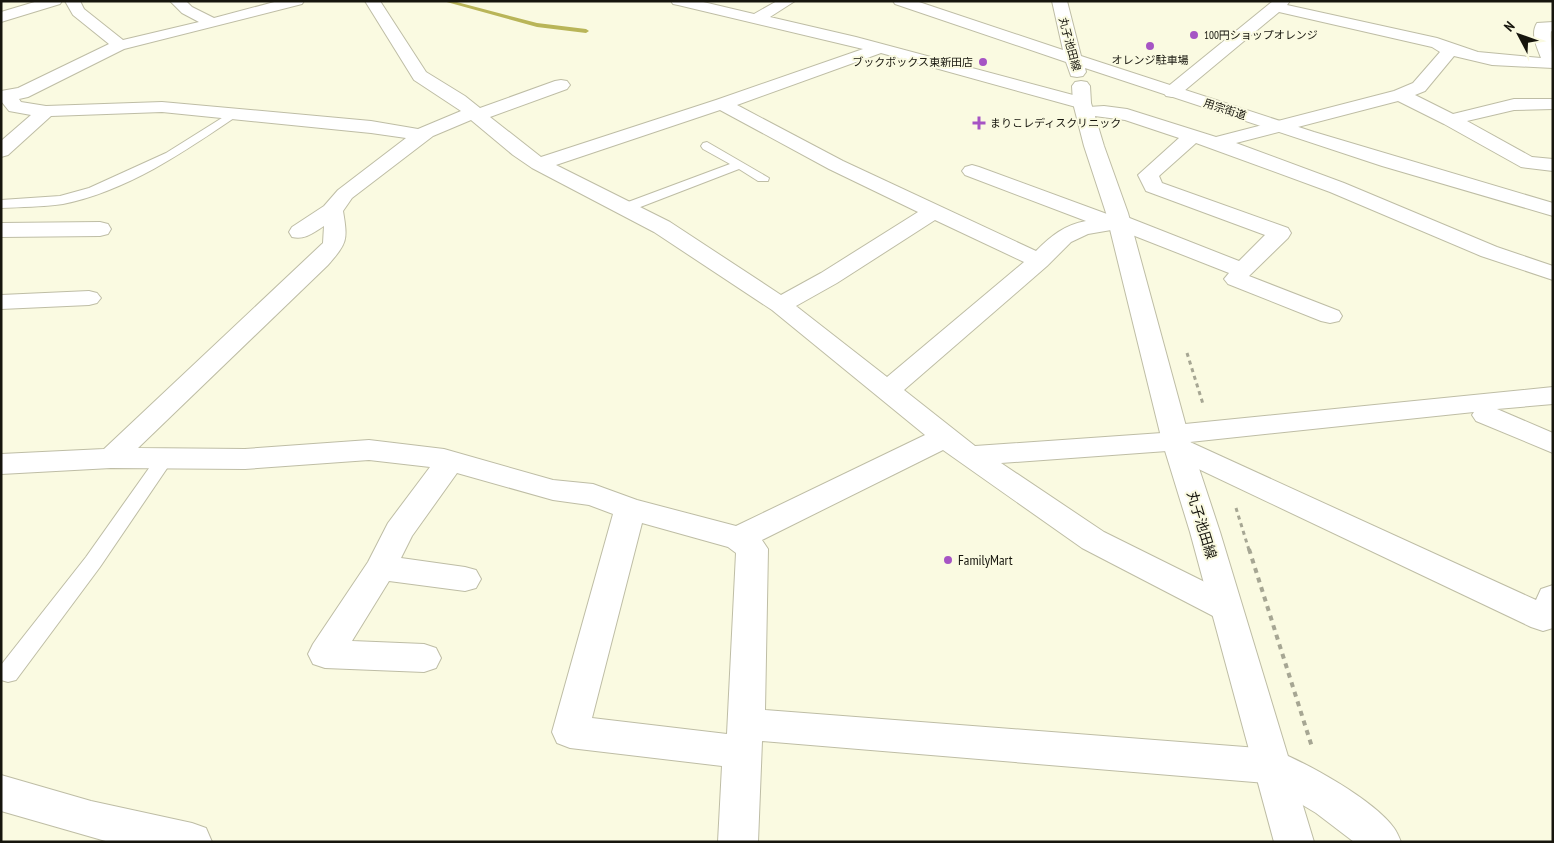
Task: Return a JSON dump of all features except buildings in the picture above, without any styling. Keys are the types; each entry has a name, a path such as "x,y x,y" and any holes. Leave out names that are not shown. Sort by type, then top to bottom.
{"street":[{"path":"2,16 54,1"},
{"path":"72,1 78,12 120,45"},
{"path":"177,1 187,10 213,23"},
{"path":"5,96 22,94 120,45 139,42 297,1"},
{"path":"372,1 420,76 459,100 539,164 662,227 780,305 969,456 1093,540 1225,607"},
{"path":"678,1 880,48 1086,100 1112,111 1215,143 1366,200 1527,266 1553,273"},
{"path":"756,19 788,1"},
{"name":"用宗街道","path":"900,1 1172,92 1437,177 1553,210"},
{"name":"丸子池田線","path":"1059,1 1073,59 1086,100 1094,146 1117,215 1177,441 1206,532 1225,607 1294,842"},
{"path":"1172,92 1280,4 1437,43 1447,49 1479,59 1551,62"},
{"path":"1451,120 1544,93 1552,74 1551,62 1542,39 1542,26 1553,27"},
{"path":"539,164 722,104 880,48"},
{"path":"1215,143 1400,95 1419,87 1448,53 1447,49"},
{"path":"300,232 332,211 345,194 421,135 440,125 561,86"},
{"path":"1400,95 1451,120 1528,163 1553,165"},
{"path":"5,96 15,107 46,111 162,107 371,127 421,135"},
{"path":"722,104 836,165 1039,261"},
{"path":"1,151 46,111"},
{"path":"1192,136 1148,175 1152,187 1280,233 1242,270 1236,279 1330,316"},
{"path":"972,171 1103,220 1117,215 1242,270"},
{"path":"111,458 320,260 334,244 335,230 332,211"},
{"path":"780,305 829,278 933,212"},
{"path":"887,391 1039,261 1064,237 1117,215"},
{"path":"1,230 100,230"},
{"path":"1,302 90,298"},
{"path":"969,456 1177,441 1553,395"},
{"path":"1486,415 1553,444"},
{"path":"738,538 864,478 945,436"},
{"path":"1177,441 1543,618 1553,598"},
{"path":"2,465 111,458 245,459 369,450 450,461 553,490 593,495 630,509 738,538 752,549 745,738 738,842"},
{"path":"424,658 325,654 381,568 399,531 450,461"},
{"path":"630,509 570,732 745,738 1271,766 1315,790 1373,832 1382,842"},
{"path":"381,568 465,579"},
{"path":"1,793 91,819 192,842"}],"lane":[{"path":"1,204 61,200 94,191 170,156 233,114"},
{"path":"707,146 763,178"},
{"path":"625,208 739,165"},
{"path":"8,673 93,562 165,458"}],"waterway":[{"path":"446,1 537,25 586,31"}],"place":[{"name":"100円ショップオレンジ","path":"1194,35"},
{"name":"オレンジ駐車場","path":"1150,46"},
{"name":"ブックボックス東新田店","path":"983,62"},
{"name":"まりこレディスクリニック","path":"979,123"},
{"name":"FamilyMart","path":"948,560"}]}
